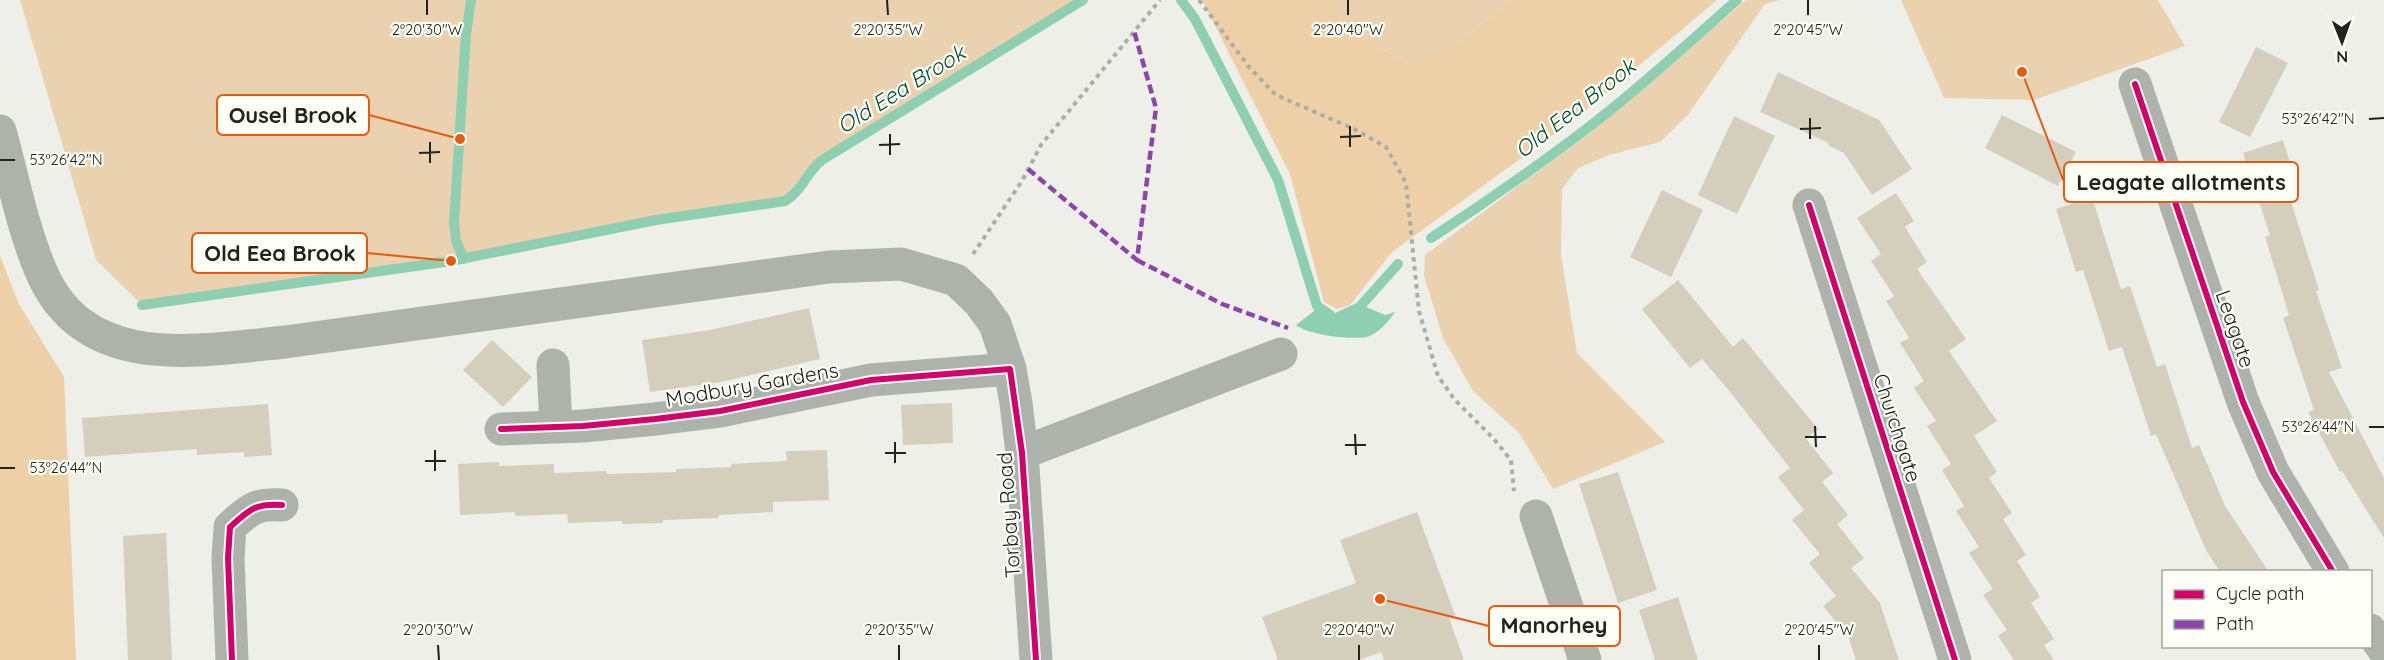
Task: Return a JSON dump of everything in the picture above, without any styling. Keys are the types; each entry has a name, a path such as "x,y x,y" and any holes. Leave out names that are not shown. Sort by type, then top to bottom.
{"street":[{"name":"Leagate","path":"2135,84 2243,402 2273,472 2332,570"},
{"path":"0,131 33,248 52,294 67,313 87,329 114,341 144,348 203,351 285,342 829,267 901,264 956,280"},
{"name":"Churchgate","path":"1809,205 1955,660"},
{"name":"Torbay Road","path":"956,280 979,302 995,324 1010,369 1022,453 1036,660"},
{"name":"Torbay Road","path":"1022,453 1281,354"},
{"path":"553,365 556,427"},
{"name":"Modbury Gardens","path":"501,429 583,426 720,411 871,380 1010,369"},
{"path":"232,660 228,558 230,527 247,511 263,504 282,505"},
{"path":"1536,516 1585,660"},
{"path":"2372,633 2384,650"}],"path":[{"path":"956,280 1022,181 1041,145 1160,0"},
{"path":"1199,0 1249,67 1276,95 1354,129 1386,147 1406,183 1419,311 1438,376 1455,400 1493,438 1511,460 1515,503 1536,516"}],"shaded area":[{"path":"20,0 1083,0 822,160 796,192 785,201 656,220 451,261 142,305 96,260"},
{"path":"1202,0 1328,0 1351,32 1412,65 1460,41 1511,0 1717,0 1579,116 1392,252 1350,305 1337,309 1324,302 1290,174"},
{"path":"1328,0 1511,0 1460,41 1412,65 1351,32"},
{"path":"1746,0 1780,0 1765,4 1687,116 1660,142 1609,155 1578,168 1562,189 1561,255 1577,353 1665,442 1553,489 1519,433 1473,391 1443,338 1424,276 1425,255 1587,135"},
{"path":"1901,0 2158,0 2185,46 2034,100 1944,98"},
{"path":"0,256 19,304 64,377 76,660 0,660"},
{"path":"1357,303 1385,315 1395,312 1378,331 1366,337 1330,336 1310,332 1296,325 1317,306 1335,313"}],"building":[{"path":"2256,47 2288,63 2250,137 2219,122"},
{"path":"1778,72 1879,120 1912,169 1872,195 1844,153 1828,145 1829,143 1760,112"},
{"path":"2002,115 2076,152 2058,186 1985,148"},
{"path":"1734,116 1775,136 1737,214 1698,195"},
{"path":"2283,140 2299,192 2289,195 2319,290 2316,291 2342,368 2329,372 2384,478 2384,538 2342,471 2340,472 2308,412 2314,410 2283,318 2289,315 2265,237 2270,235 2243,153"},
{"path":"1662,190 1703,210 1671,277 1630,257"},
{"path":"1896,193 1914,221 1905,227 1927,262 1917,269 1966,339 1949,351 1997,421 1974,436 1997,472 1989,478 2012,513 2003,519 2026,555 2017,561 2040,597 2031,603 2054,639 2044,645 2054,660 2014,660 1998,636 2007,630 1983,595 1993,589 1969,553 1979,547 1956,511 1964,506 1942,470 1951,464 1927,426 1936,421 1914,388 1924,381 1900,343 1909,338 1886,301 1894,296 1871,261 1881,254 1857,218"},
{"path":"2092,197 2121,289 2130,286 2157,367 2165,364 2192,448 2199,445 2225,506 2268,570 2219,570 2206,550 2156,434 2151,436 2122,347 2109,351 2083,270 2076,272 2056,209"},
{"path":"1678,280 1733,347 1743,338 1818,429 1806,439 1833,473 1822,482 1848,515 1837,524 1864,558 1851,568 1880,603 1899,660 1856,660 1848,636 1823,606 1836,596 1809,563 1820,554 1792,520 1804,510 1778,477 1790,468 1702,359 1690,368 1642,309"},
{"path":"809,308 820,359 721,382 650,392 642,340 710,330"},
{"path":"492,340 532,377 503,407 463,370"},
{"path":"952,403 953,443 903,445 901,405"},
{"path":"268,404 272,455 244,457 244,452 197,455 197,449 85,457 82,418"},
{"path":"827,450 829,500 773,502 773,512 718,515 719,518 663,520 663,523 622,524 622,521 568,523 567,514 515,516 515,512 460,515 458,464 499,462 499,466 554,464 554,473 676,472 676,469 731,467 731,464 787,461 786,451"},
{"path":"1618,472 1657,590 1618,603 1579,484"},
{"path":"1417,512 1455,615 1449,618 1464,660 1384,660 1381,652 1359,660 1278,660 1262,617 1356,583 1340,540"},
{"path":"166,533 172,660 128,660 123,536"},
{"path":"1678,597 1698,660 1655,660 1639,610"}],"waterway":[{"path":"464,259 456,241 454,222 466,35 471,0"},
{"name":"Old Eea Brook","path":"142,305 451,261 656,220 785,201 796,192 822,160 1083,0"},
{"name":"Old Eea Brook","path":"1181,0 1195,19 1278,180 1317,306 1329,314"},
{"name":"Old Eea Brook","path":"1431,238 1563,147 1660,68 1737,0"},
{"name":"Old Eea Brook","path":"1351,312 1356,311 1398,264"}],"marked path":[{"path":"1028,169 1137,260 1156,108 1134,31"},
{"path":"1137,260 1222,304 1288,328"}],"cycle path":[{"path":"2135,84 2243,402 2273,472 2332,570"},
{"path":"1809,205 1955,660"},
{"path":"501,429 583,426 655,419 720,411 871,380 1010,369 1022,453 1036,660"},
{"path":"232,660 228,558 230,527 253,509 265,505 282,505"}],"place":[{"name":"Leagate allotments","path":"2022,72"},
{"name":"Ousel Brook","path":"460,139"},
{"name":"Old Eea Brook","path":"451,261"},
{"name":"Manorhey","path":"1380,599"}]}
